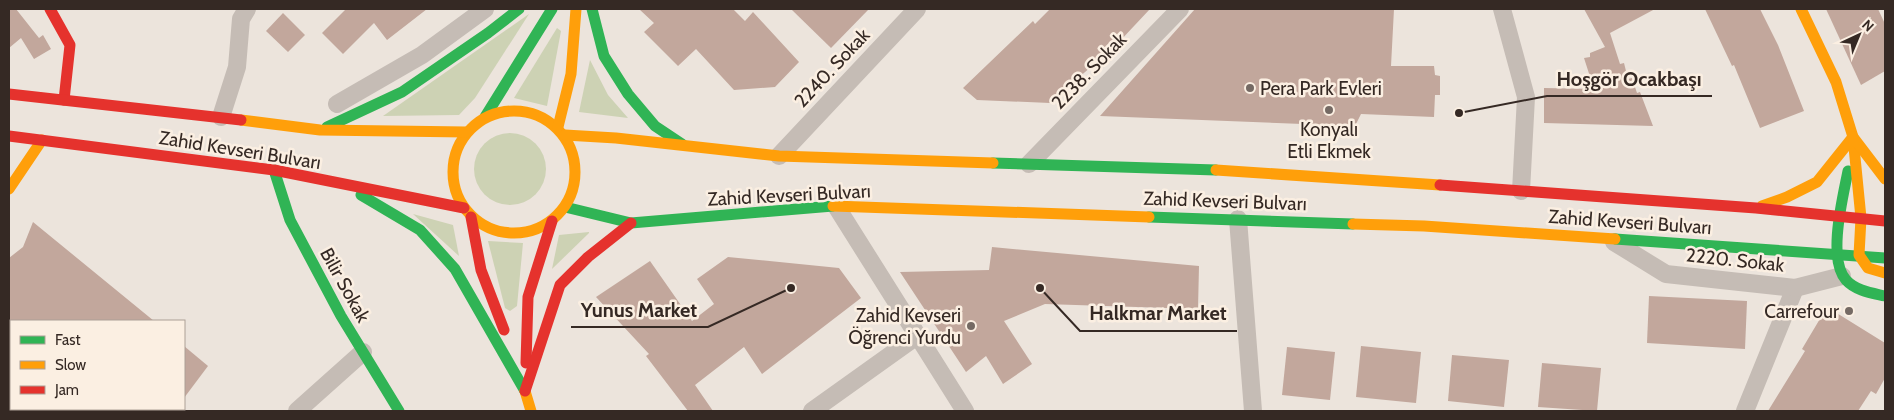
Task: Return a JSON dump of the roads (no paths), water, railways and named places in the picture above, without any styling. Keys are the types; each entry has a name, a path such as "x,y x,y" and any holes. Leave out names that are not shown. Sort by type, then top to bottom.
{"main road":[{"path":"50,9 70,45 64,100"},
{"path":"320,130 402,92 488,33 519,9"},
{"path":"531,411 501,320 481,270 467,212 455,191 452,173 455,154 466,132 485,117 552,9"},
{"path":"562,131 571,74 576,9"},
{"path":"592,9 604,56 628,94 655,126 685,146"},
{"path":"1802,9 1836,82 1853,137 1861,218 1859,255 1868,268 1885,274"},
{"name":"Zahid Kevseri Bulvarı","path":"9,94 221,117 320,130 466,132"},
{"path":"467,212 485,227 502,233 520,234 537,230 552,221 565,208 573,190 575,171 572,152 562,131 547,120 532,114 513,111 485,117"},
{"name":"Zahid Kevseri Bulvarı","path":"562,131 779,156 1223,170 1756,208 1885,221"},
{"name":"Zahid Kevseri Bulvarı","path":"9,136 274,170 467,212"},
{"path":"1853,137 1885,180"},
{"path":"1756,208 1817,182 1853,137"},
{"path":"1853,137 1840,216 1837,254 1842,276 1860,291 1885,296"},
{"path":"9,189 42,140"},
{"name":"Bilir Sokak","path":"274,170 290,220 341,316 399,411"},
{"path":"338,183 371,200 420,230 455,269 524,391"},
{"name":"Zahid Kevseri Bulvarı","path":"565,208 631,223 836,206 1424,226 1885,258"},
{"path":"524,391 528,297 552,221"},
{"path":"524,391 560,285 588,257 631,223"}],"street":[{"path":"337,104 422,55 485,9"},
{"name":"2240. Sokak","path":"779,156 917,9"},
{"name":"2238. Sokak","path":"1029,164 1180,9"},
{"path":"1502,9 1526,97 1521,191"},
{"path":"221,117 237,67 244,12"},
{"path":"836,206 965,411"},
{"path":"1238,219 1255,411"},
{"name":"2220. Sokak","path":"1608,238 1666,274 1795,288 1745,411"},
{"path":"1795,288 1842,276"},
{"path":"812,411 917,336"},
{"path":"297,411 363,352"}],"place":[{"name":"Pera Park Evleri","path":"1250,88"},
{"name":"Konyalı Etli Ekmek","path":"1329,110"},
{"name":"Hoşgör Ocakbaşı","path":"1459,113"},
{"name":"Yunus Market","path":"791,288"},
{"name":"Halkmar Market","path":"1040,288"},
{"name":"Carrefour","path":"1849,311"},
{"name":"Zahid Kevseri Öğrenci Yurdu","path":"971,326"}]}
